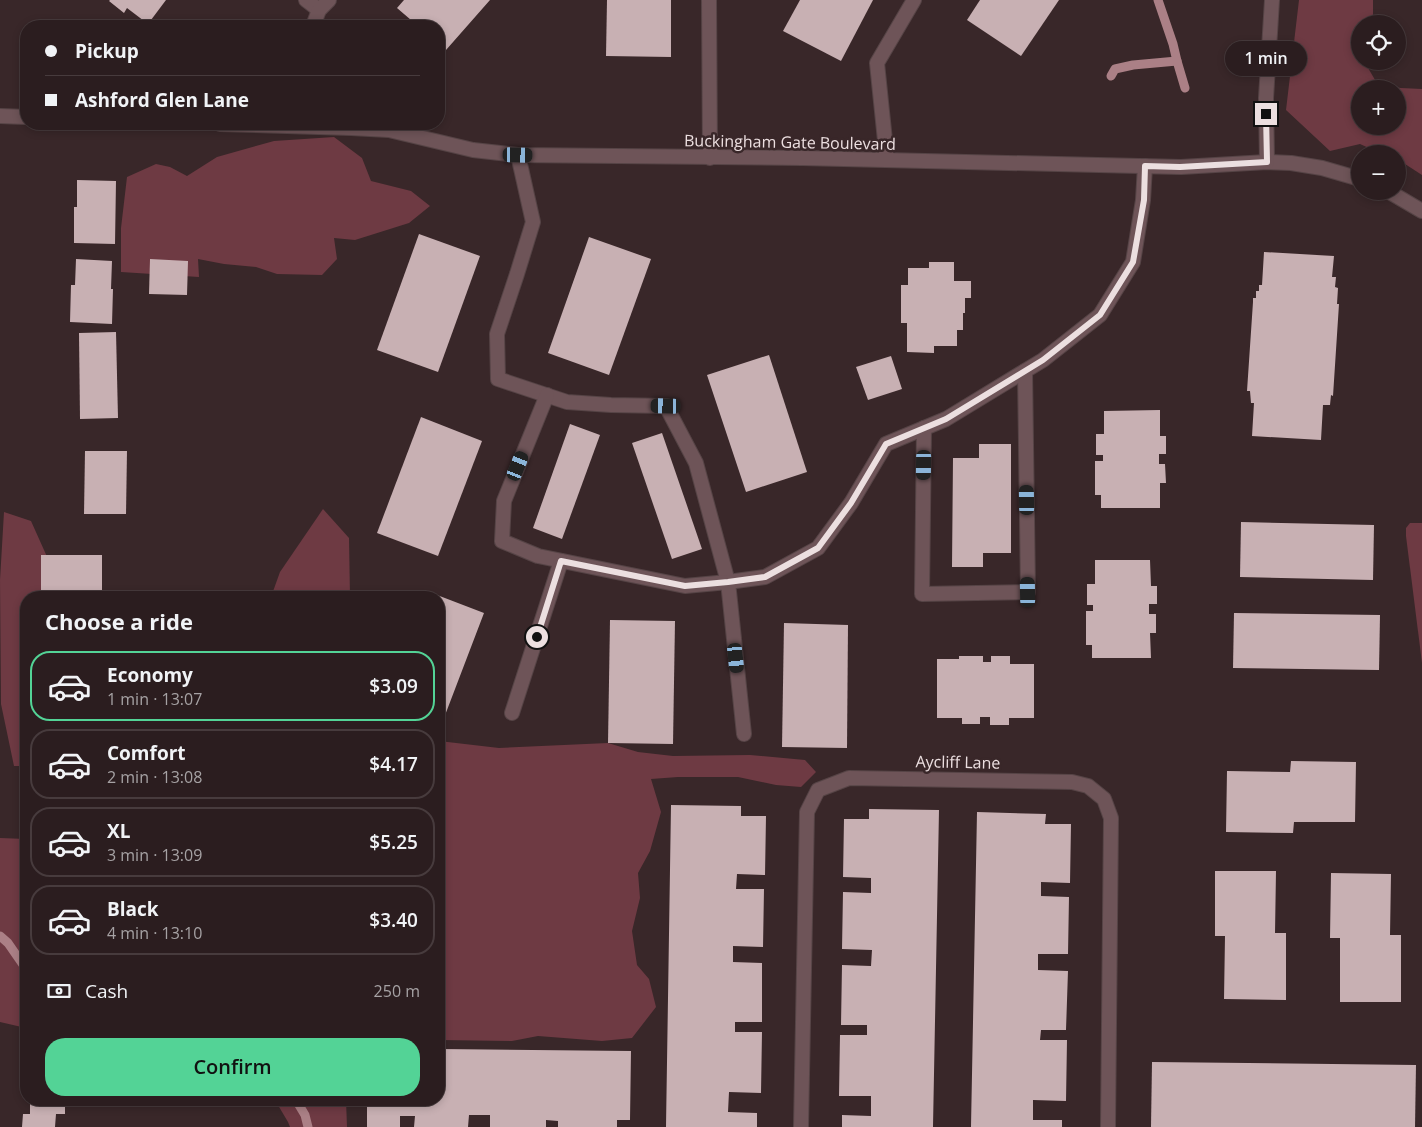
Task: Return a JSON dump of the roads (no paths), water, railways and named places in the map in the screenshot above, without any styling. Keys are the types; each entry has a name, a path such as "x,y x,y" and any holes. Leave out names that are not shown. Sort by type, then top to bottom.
{"street":[{"path":"306,0 319,10"},
{"path":"316,20 319,10 329,0"},
{"path":"709,0 710,158"},
{"path":"887,160 877,63 914,0"},
{"path":"1267,162 1266,98 1272,0"},
{"path":"0,116 20,116"},
{"name":"Buckingham Gate Boulevard","path":"389,130 473,150 518,155 887,160 1180,167 1267,162 1291,163 1322,168 1351,176"},
{"path":"518,155 533,222 518,274 497,334 498,379 568,402 666,406 696,463 728,582 744,734"},
{"path":"547,395 504,502 502,541 538,556 685,586 765,577 818,548 851,503 886,444 946,419 1043,360 1100,315 1133,262 1144,200 1145,166"},
{"path":"1402,200 1422,211"},
{"path":"924,428 922,594 1028,592 1025,371"},
{"path":"512,713 561,561"},
{"name":"Aycliff Lane","path":"801,1127 808,812 818,790 849,778 1072,782 1088,786 1104,799 1112,818 1108,1127"}],"waterway":[{"path":"1158,0 1185,88"},
{"path":"1111,76 1115,69 1133,65 1177,61"},
{"path":"0,936 8,943 20,960"},
{"path":"300,1106 305,1115 308,1127"}]}
